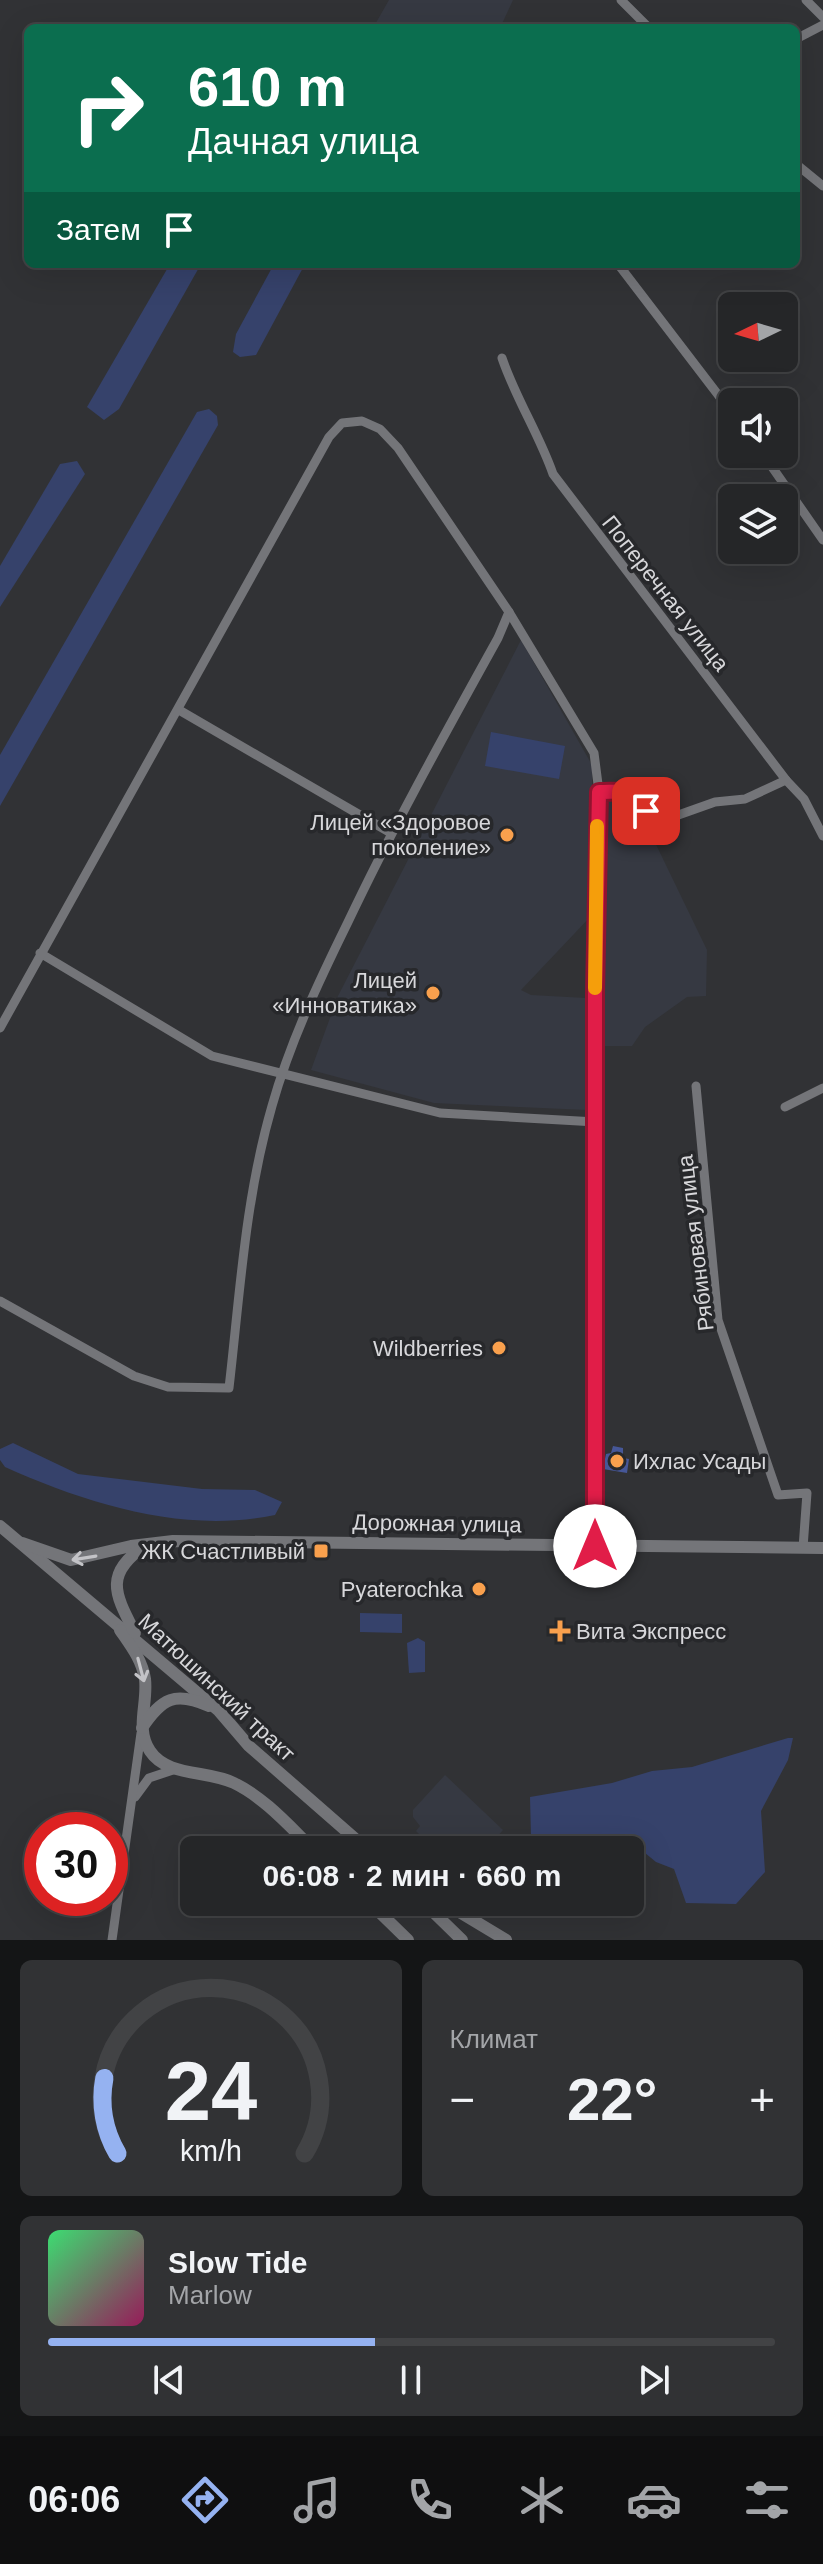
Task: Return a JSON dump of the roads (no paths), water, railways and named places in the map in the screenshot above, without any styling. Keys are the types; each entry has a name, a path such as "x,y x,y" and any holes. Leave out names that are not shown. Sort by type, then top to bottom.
{"street":[{"path":"621,0 645,24"},
{"path":"806,0 823,17"},
{"path":"800,37 823,25"},
{"path":"800,167 823,186"},
{"path":"621,268 718,395"},
{"name":"Поперечная улица","path":"502,358 522,411 541,441 553,474 786,780 804,799 823,836"},
{"path":"0,1028 329,437 342,423 362,421 380,429 398,448 509,612 594,753 599,792 595,1546"},
{"path":"773,468 823,540"},
{"path":"0,1301 134,1376 168,1387 229,1388 244,1231 282,1075 315,989 391,833 509,612"},
{"path":"179,710 391,833"},
{"path":"599,792 632,792 639,797 653,824 715,802 745,799 786,780"},
{"path":"40,953 212,1056 440,1113 596,1122"},
{"name":"Рябиновая улица","path":"696,1086 718,1320 778,1495 807,1493 803,1548"},
{"path":"785,1107 823,1088"},
{"name":"Матюшинский тракт","path":"0,1526 219,1711 249,1746 352,1836"},
{"name":"Дорожная улица","path":"22,1543 71,1560 148,1544 283,1540 823,1548"},
{"path":"138,1640 120,1605 116,1584 125,1562 148,1544"},
{"path":"112,1618 137,1654 144,1672 145,1691 133,1800 112,1940"},
{"path":"141,1730 155,1709 173,1699 194,1700 219,1711"},
{"path":"141,1730 158,1760 176,1769 203,1772 234,1783 261,1801 299,1836"},
{"path":"133,1800 149,1778 176,1769"},
{"path":"383,1916 408,1940"},
{"path":"437,1916 462,1940"},
{"path":"466,1916 506,1940"}],"place":[{"name":"Лицей «Здоровое поколение»","path":"507,835"},
{"name":"Лицей «Инноватика»","path":"433,993"},
{"name":"Wildberries","path":"499,1348"},
{"name":"Ихлас Усады","path":"617,1461"},
{"name":"ЖК Счастливый","path":"321,1551"},
{"name":"Pyaterochka","path":"479,1589"},
{"name":"Вита Экспресс","path":"560,1631"}]}
